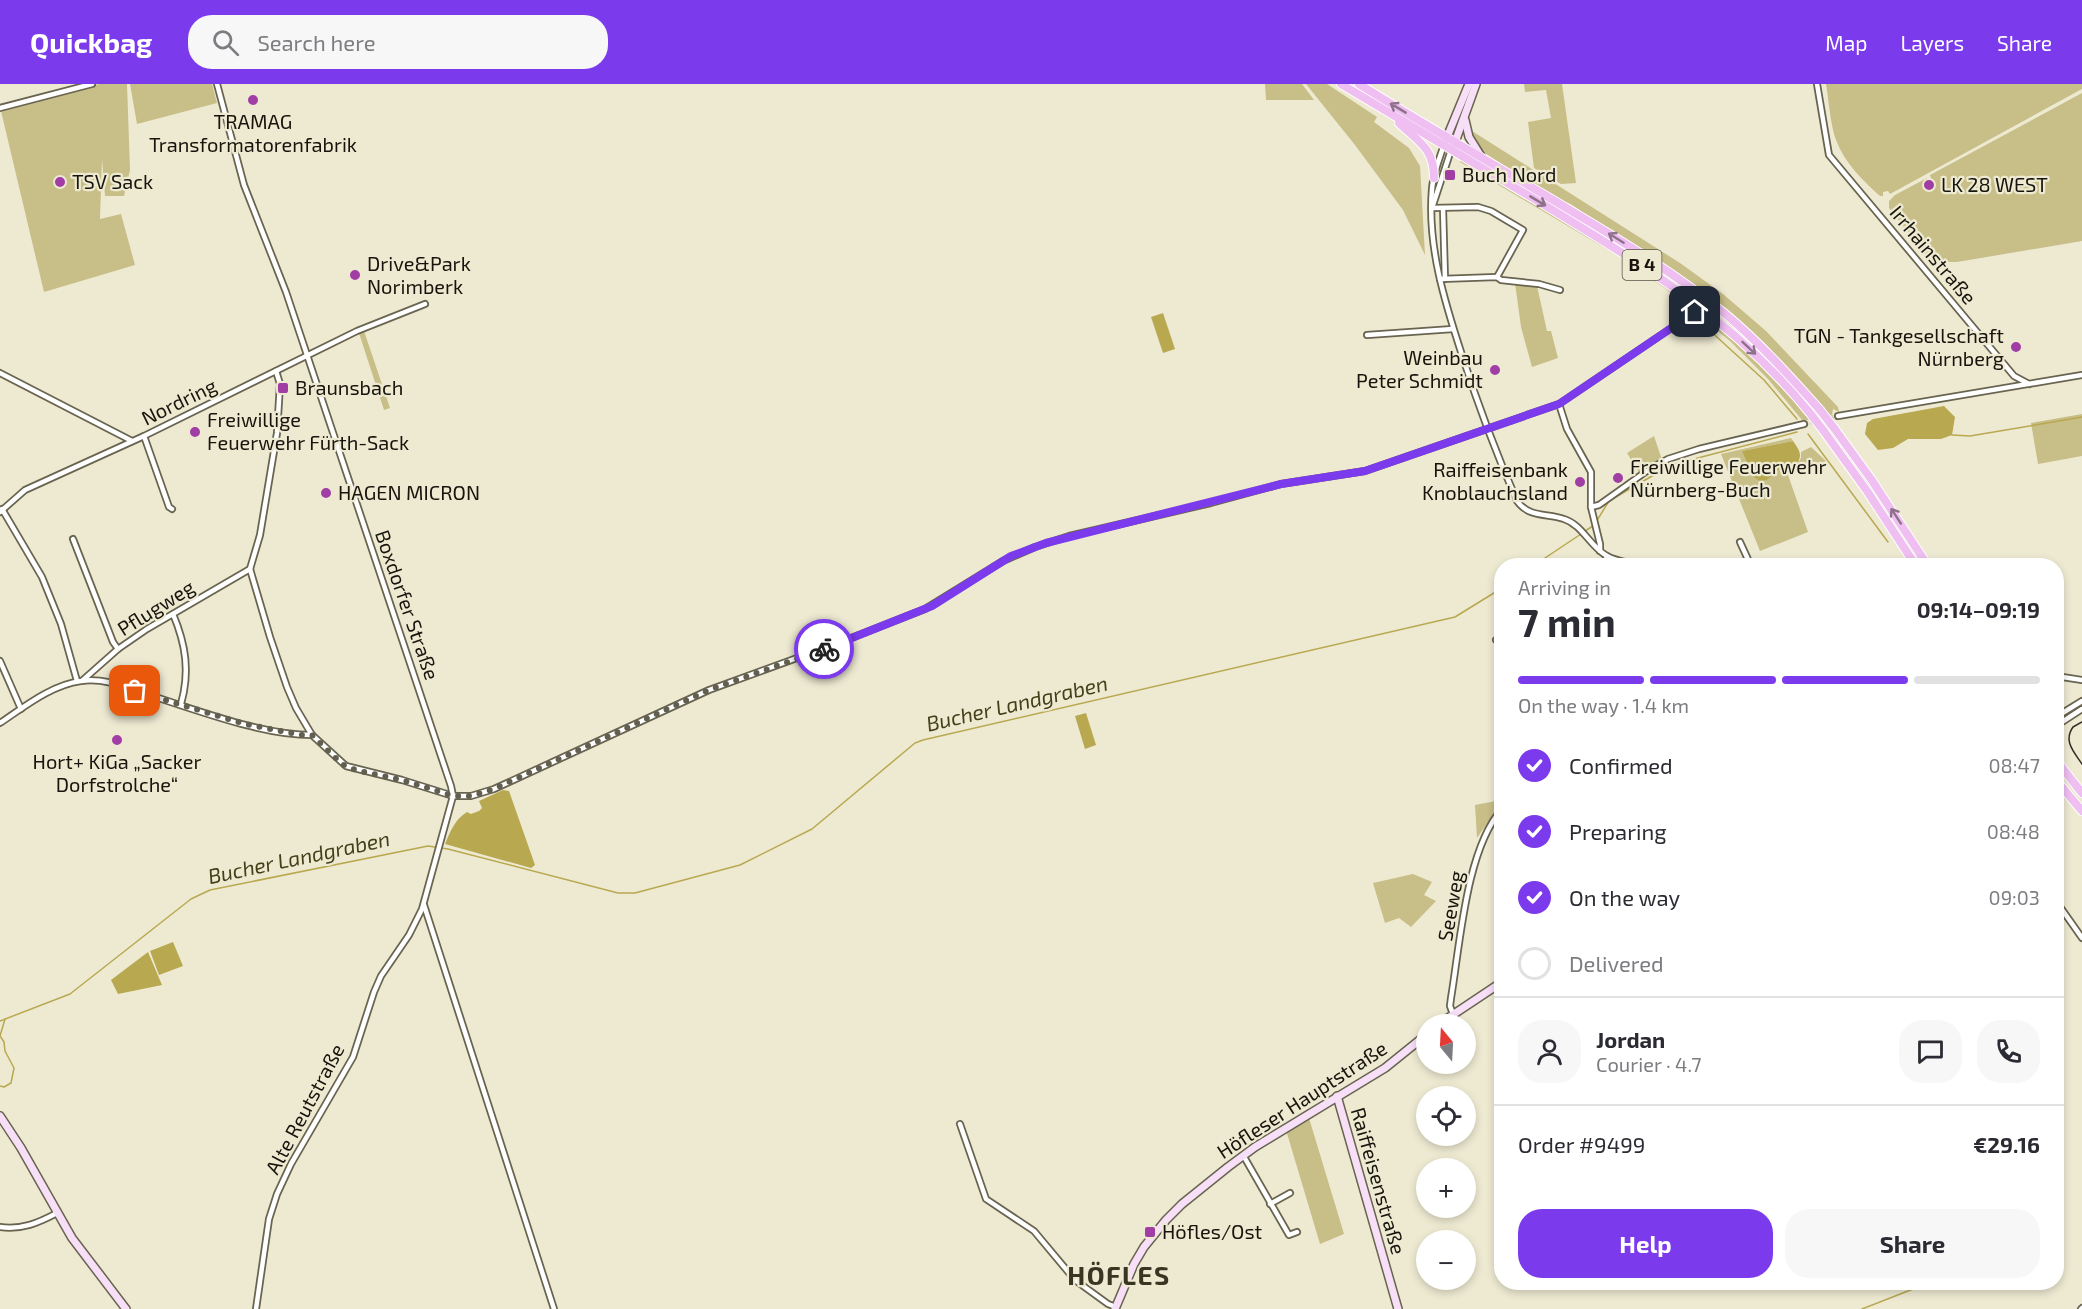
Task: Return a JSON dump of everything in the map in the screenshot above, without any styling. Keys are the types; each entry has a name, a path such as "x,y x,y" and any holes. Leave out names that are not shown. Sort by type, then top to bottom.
{"main road":[{"name":"B 4","path":"1341,84 1447,144 1455,142 1634,249 1725,314 1768,353 1820,410 1871,479 1923,558"},
{"name":"B 4","path":"1359,84 1447,144 1630,257 1684,294 1749,348 1823,430 1911,558"},
{"name":"B 4","path":"1390,113 1430,153 1434,178"},
{"path":"2064,770 2082,793"},
{"path":"2064,790 2082,811"}],"street":[{"path":"0,108 92,84"},
{"name":"Boxdorfer Straße","path":"217,84 244,185 286,292 452,786 453,796"},
{"path":"1469,84 1434,178 1432,190 1436,256 1453,329 1486,428 1521,506 1533,513 1565,519 1582,532 1600,551 1613,558"},
{"path":"1455,142 1476,84"},
{"name":"Irrhainstraße","path":"1817,84 1829,155 2014,376 2029,384"},
{"path":"1465,118 1469,137 1482,158"},
{"path":"1432,208 1447,144"},
{"path":"1432,208 1478,207 1491,211 1523,230 1497,277"},
{"path":"1443,208 1443,279"},
{"path":"1443,279 1497,277 1501,280 1539,284 1560,290"},
{"path":"307,355 357,331 425,304"},
{"path":"276,371 280,384 277,433 260,535 250,569 287,687 296,708 312,735 345,766 418,784 453,796 471,796 494,789 709,690 919,612 1003,561 1040,545 1281,484 1365,471 1559,404 1695,312"},
{"path":"1368,335 1453,329"},
{"name":"Nordring","path":"0,373 132,441 307,355"},
{"path":"1838,416 2082,375"},
{"path":"2011,387 2014,376"},
{"path":"1559,404 1567,429 1591,472 1591,507 1600,551"},
{"path":"1591,507 1599,505 1634,479 1668,459 1699,449 1804,424"},
{"path":"144,436 169,507 172,509"},
{"path":"77,681 61,624 46,585 1,510 25,490 132,441"},
{"path":"73,539 113,642 118,649"},
{"path":"1740,542 1747,558"},
{"name":"Pflugweg","path":"83,680 118,649 147,629 250,569"},
{"path":"173,614 183,639 186,659 186,681 181,705"},
{"path":"0,661 21,709"},
{"path":"2064,677 2082,680"},
{"path":"0,723 45,693 83,680 109,682 245,724 312,735"},
{"path":"2064,712 2082,701"},
{"path":"2064,720 2082,708"},
{"name":"Alte Reutstraße","path":"256,1309 269,1219 277,1194 301,1145 353,1057 381,976 409,935 424,905 453,796"},
{"name":"Seeweg","path":"1453,1014 1450,998 1474,864 1482,839 1494,819"},
{"path":"424,905 554,1309"},
{"path":"2064,912 2082,938"},
{"path":"1453,1014 1494,987"},
{"name":"Höfleser Hauptstraße","path":"1116,1308 1144,1246 1159,1227 1200,1189 1277,1132 1388,1065 1416,1043"},
{"name":"Raiffeisenstraße","path":"1337,1096 1398,1309"},
{"path":"0,1116 21,1148 57,1213 98,1275 126,1309"},
{"path":"960,1124 986,1199 1034,1231 1075,1280 1116,1308"},
{"path":"1244,1155 1289,1235 1297,1232"},
{"path":"1270,1203 1290,1193"},
{"path":"0,1227 20,1228 33,1225 57,1213"}],"shaded area":[{"name":"TSV Sack","path":"99,84 127,84 130,170 124,196 105,196 102,159 100,219 121,214 135,265 44,292 1,111"},
{"name":"TSV Sack","path":"130,84 212,84 217,103 137,124"},
{"path":"1265,84 1302,84 1314,100 1266,100"},
{"path":"1306,84 1327,84 1377,117 1374,122 1409,148 1420,166 1425,255 1403,210"},
{"path":"1524,84 1562,84 1576,183 1561,184 1534,168 1528,122 1551,118 1546,90 1525,92"},
{"path":"1826,84 2082,84 2082,89 1890,194 1888,191 1883,192 1883,196 1880,196 1855,171 1839,148 1832,127"},
{"path":"2082,93 2082,241 1957,262 1942,262 1926,255 1889,208 1889,201 1895,195 1927,178 1928,186 1933,185 1930,175"},
{"path":"1472,131 1680,263 1723,294 1766,331 1838,407 1839,412 1833,409 1832,415 1829,416 1747,330 1575,207 1559,201 1480,150 1471,138 1474,137"},
{"path":"1461,160 1616,251 1692,303 1755,357 1807,413 1810,420 1802,420 1768,379 1730,341 1666,289 1615,254 1460,162"},
{"path":"1512,182 1626,246 1706,302 1767,356 1820,416 1816,417 1733,330"},
{"path":"1515,283 1537,286 1547,331 1551,331 1558,358 1532,367 1521,327"},
{"path":"1163,313 1175,349 1163,353 1151,317"},
{"path":"364,331 390,408 384,410 359,333"},
{"path":"1944,406 1955,417 1952,435 1941,439 1908,439 1893,448 1878,450 1865,434 1867,423 1873,419"},
{"path":"2082,414 2082,456 2038,464 2031,423"},
{"path":"1826,423 1863,473 1920,558 1913,558 1822,425"},
{"path":"1654,436 1662,460 1640,474 1627,453"},
{"path":"1791,438 1793,441 1742,451 1767,480 1779,470 1797,464 1801,458 1801,452 1811,447 1826,461 1788,475 1808,532 1760,551 1721,454"},
{"path":"1793,441 1800,455 1797,464 1779,470 1767,480 1760,481 1754,477 1742,451"},
{"path":"1086,713 1096,745 1085,749 1075,716"},
{"path":"503,790 509,791 535,865 531,868 445,844 459,818 467,812 471,814 479,811 482,808 479,801"},
{"path":"1494,801 1494,813 1477,838 1475,805"},
{"path":"1413,874 1432,882 1424,895 1436,901 1411,927 1399,918 1385,923 1373,883"},
{"path":"173,942 183,966 159,975 150,951"},
{"path":"148,952 162,985 118,994 111,980"},
{"path":"1309,1118 1344,1234 1320,1244 1286,1130"}],"waterway":[{"path":"1696,318 1764,380 1797,419"},
{"name":"Bucher Landgraben","path":"1952,435 1970,436 2082,417"},
{"name":"Bucher Landgraben","path":"1596,522 1609,501 1671,465 1797,432"},
{"path":"1808,434 1888,542"},
{"name":"Bucher Landgraben","path":"1585,531 1593,526"},
{"name":"Bucher Landgraben","path":"1545,558 1581,534"},
{"name":"Bucher Landgraben","path":"0,1021 70,994 191,899 210,890 428,846 448,849 618,893 635,893 740,865 812,829 915,743 923,740 1455,617 1494,593"},
{"path":"0,1086 4,1087 11,1083 14,1068 0,1036 5,1019"},
{"path":"1862,1309 1911,1290"}],"tunnel":[{"path":"1804,424 1838,416"}],"tram line":[{"path":"2082,722 2073,727 2069,737 2073,751 2082,764"}],"way so far":[{"path":"135,691 264,729 312,735 345,766 418,784 453,796 471,796 483,794 709,690 824,649"}],"place":[{"name":"TRAMAG Transformatorenfabrik","path":"253,100"},
{"name":"Buch Nord","path":"1450,175"},
{"name":"TSV Sack","path":"60,182"},
{"name":"LK 28 WEST","path":"1929,185"},
{"name":"Drive&Park Norimberk","path":"355,275"},
{"name":"TGN - Tankgesellschaft Nürnberg","path":"2016,347"},
{"name":"Weinbau Peter Schmidt","path":"1495,370"},
{"name":"Braunsbach","path":"283,388"},
{"name":"Freiwillige Feuerwehr Fürth-Sack","path":"195,432"},
{"name":"Freiwillige Feuerwehr Nürnberg-Buch","path":"1618,478"},
{"name":"Raiffeisenbank Knoblauchsland","path":"1580,482"},
{"name":"HAGEN MICRON","path":"326,493"},
{"name":"Hort+ KiGa „Sacker Dorfstrolche“","path":"117,740"},
{"name":"Höfles/Ost","path":"1150,1232"}],"district":[{"name":"HÖFLES","path":"1119,1276"}],"route":[{"path":"824,649 932,606 1011,556 1025,550 1101,528 1232,498 1281,484 1365,471 1559,404 1695,312"}]}
